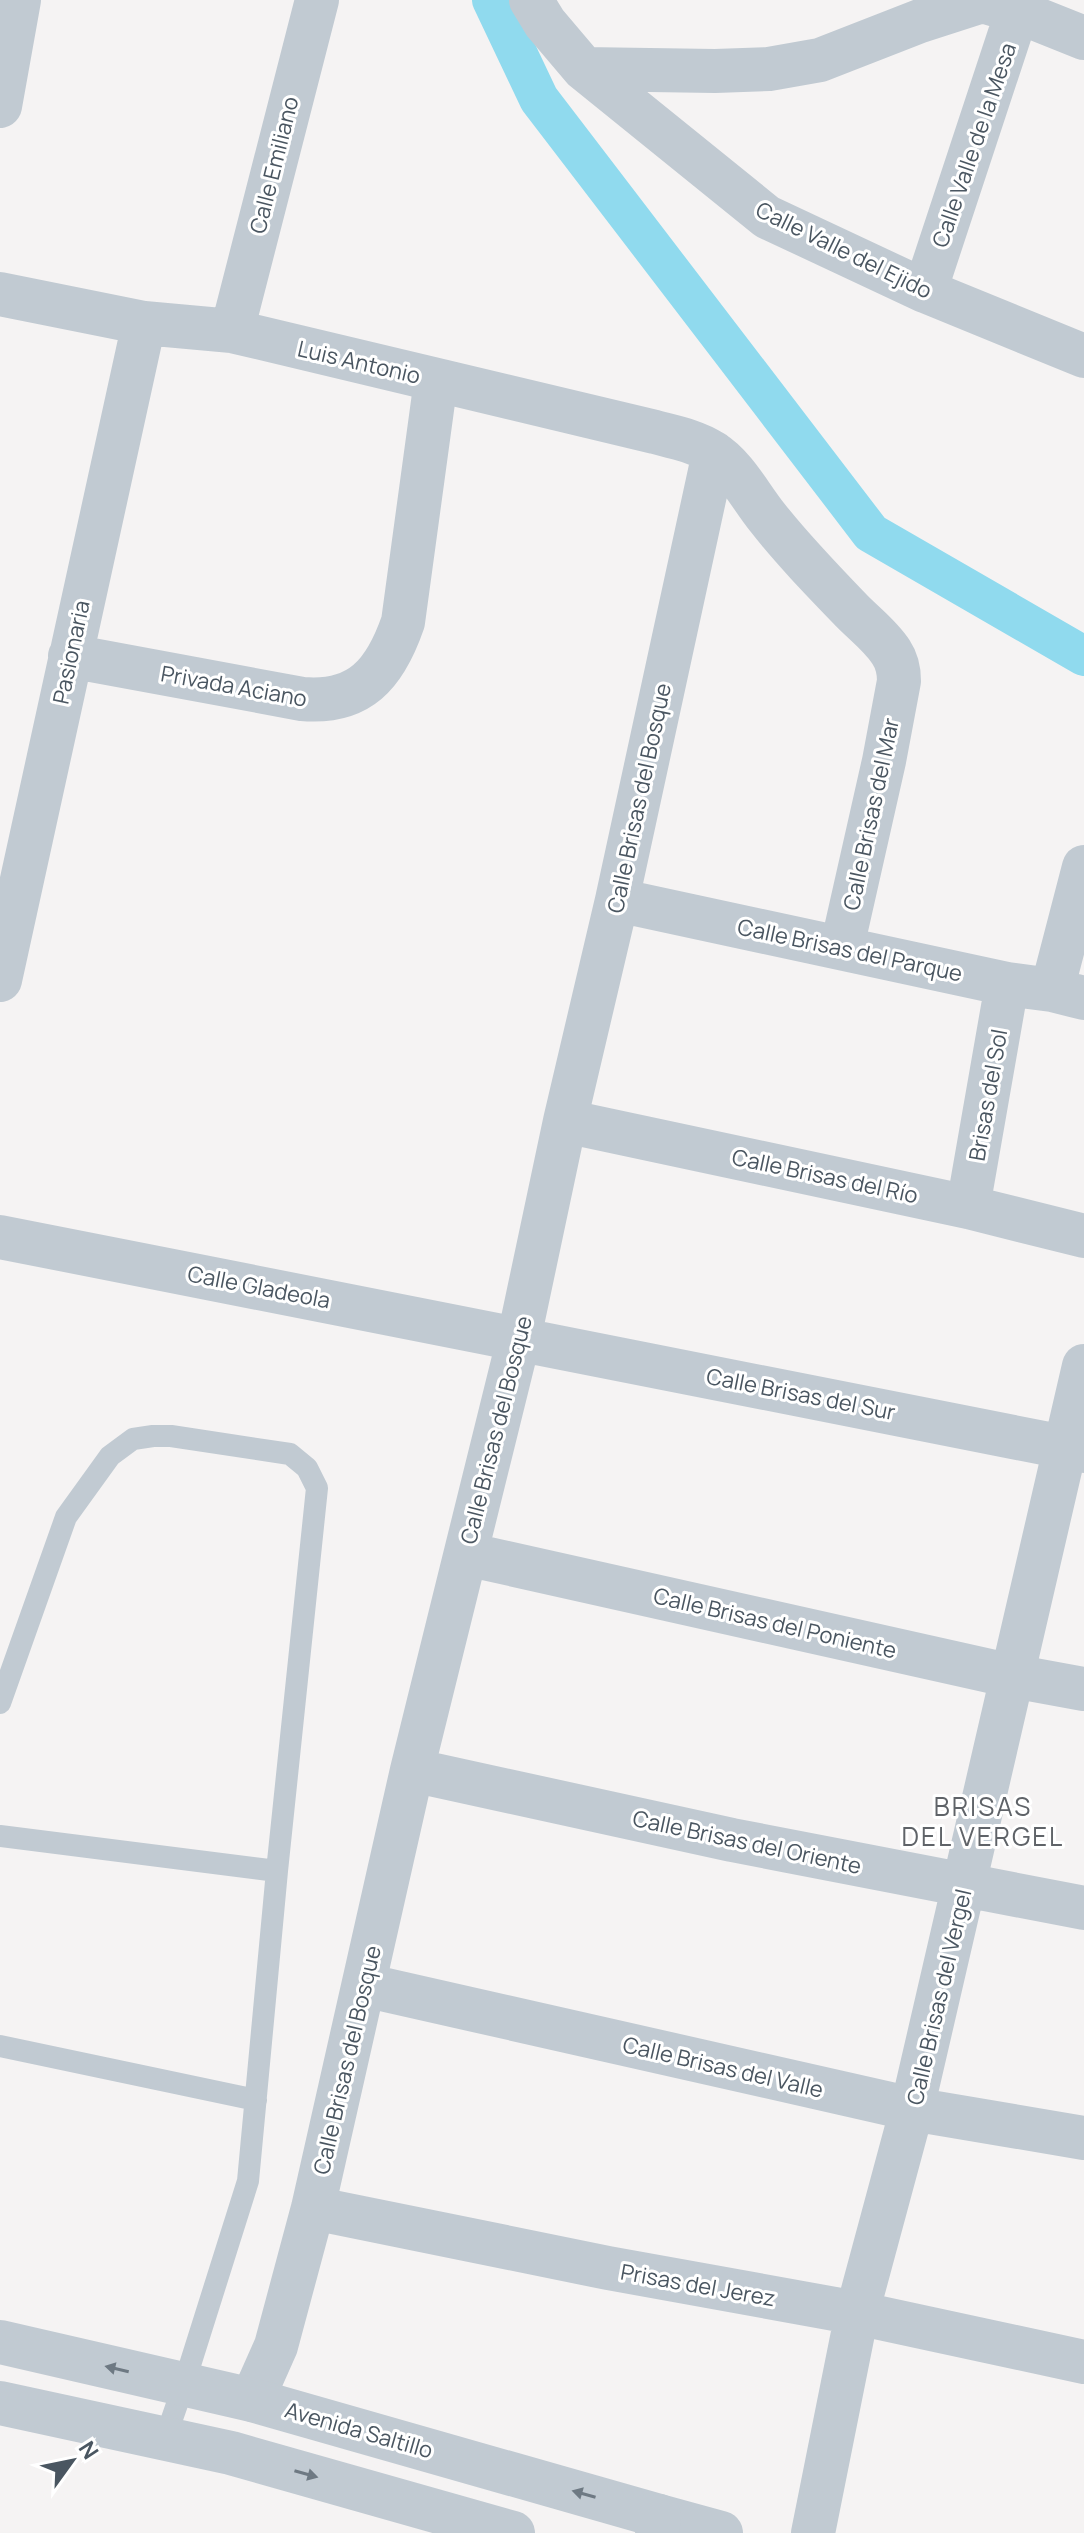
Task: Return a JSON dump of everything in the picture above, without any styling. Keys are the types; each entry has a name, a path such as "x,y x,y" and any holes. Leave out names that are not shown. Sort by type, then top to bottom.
{"street":[{"path":"0,106 19,0"},
{"name":"Calle Emiliano","path":"232,331 317,0"},
{"name":"Calle Valle del Ejido","path":"531,0 545,23 584,69 767,217 925,291 1084,356"},
{"path":"584,69 769,69 820,60 920,21 982,1 1020,6 1084,38"},
{"name":"Calle Valle de la Mesa","path":"925,291 1020,6"},
{"name":"Luis Antonio","path":"0,294 144,323 232,331 655,432 690,441 714,453"},
{"name":"Pasionaria","path":"0,980 144,323"},
{"name":"Privada Aciano","path":"70,656 302,699 325,701 354,694 375,675 388,657 403,622 436,380"},
{"name":"Calle Brisas del Mar","path":"714,453 741,481 767,518 894,655 899,681 842,947"},
{"name":"Calle Brisas del Bosque","path":"252,2400 276,2346 313,2208 412,1770 519,1338 714,453"},
{"path":"1068,994 1084,867"},
{"name":"Calle Brisas del Parque","path":"617,900 1007,984 1068,994"},
{"name":"Brisas del Sol","path":"968,1207 1007,984"},
{"name":"Calle Brisas del Río","path":"565,1121 968,1207 1084,1236"},
{"name":"Calle Gladeola","path":"0,1237 519,1338"},
{"name":"Calle Brisas del Sur","path":"519,1338 1075,1449"},
{"name":"Calle Brisas del Vergel","path":"813,2533 857,2313 912,2109 1012,1676 1075,1449 1084,1366"},
{"name":"Calle Brisas del Poniente","path":"466,1554 1012,1676 1084,1689"},
{"name":"Calle Brisas del Oriente","path":"412,1770 732,1840 1084,1908"},
{"name":"Calle Brisas del Valle","path":"364,1985 912,2109 1084,2138"},
{"name":"Prisas del Jerez","path":"313,2208 608,2268 857,2313 1084,2362"},
{"name":"Avenida Saltillo","path":"0,2342 252,2400 658,2525 721,2533"},
{"path":"0,2403 231,2453 513,2533"}],"lane":[{"path":"0,1703 66,1517 110,1456 133,1439 171,1436 290,1454 307,1468 317,1488 248,2181 165,2439"},
{"path":"0,1836 277,1871"},
{"path":"0,2046 256,2100"}],"waterway":[{"path":"492,0 539,99 871,533 1084,656"}],"district":[{"name":"BRISAS DEL VERGEL","path":"983,1822"}]}
